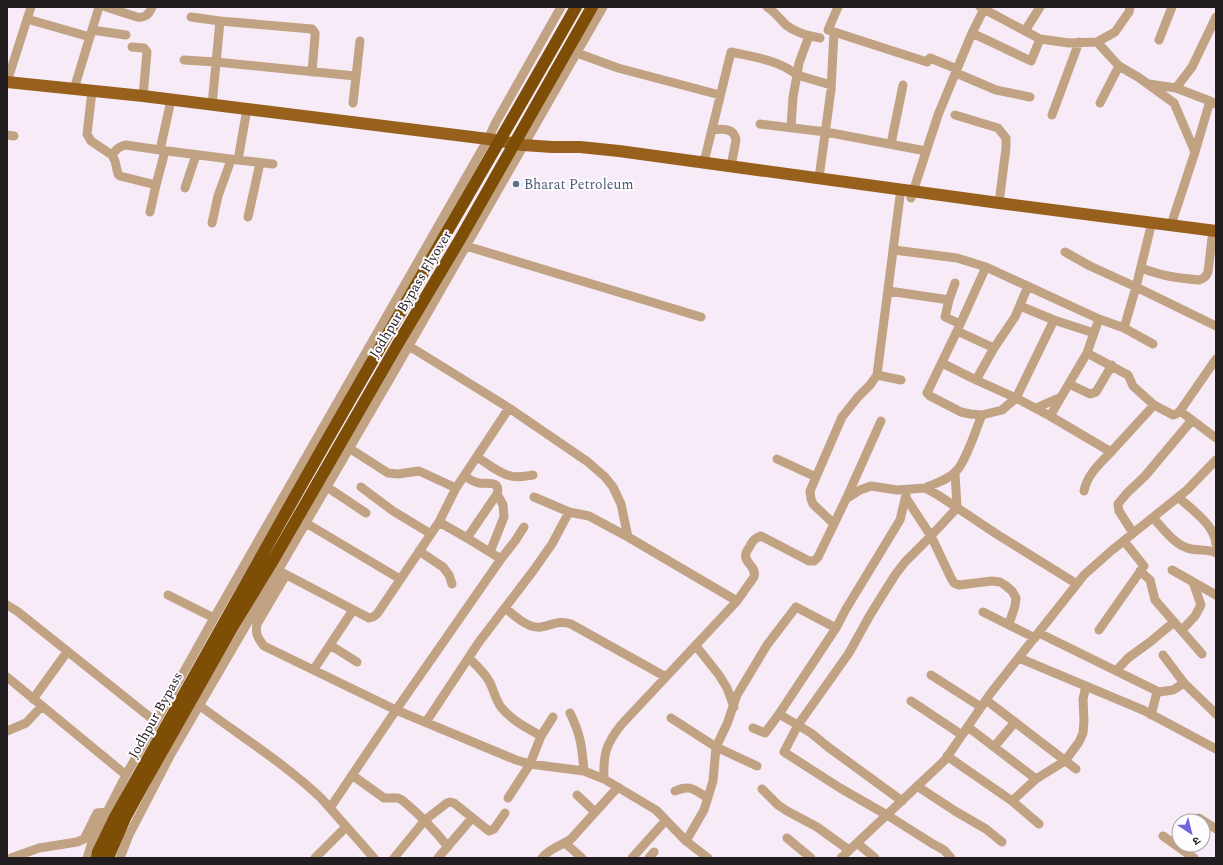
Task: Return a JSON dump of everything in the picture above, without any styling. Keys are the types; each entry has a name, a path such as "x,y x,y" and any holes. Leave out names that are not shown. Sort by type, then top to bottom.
{"highway":[{"name":"Jodhpur Bypass Flyover","path":"274,566 297,492 576,7"},
{"name":"Jodhpur Bypass Flyover","path":"248,591 274,566 399,342 459,241 592,7"},
{"path":"241,570 248,591 270,583"},
{"name":"Jodhpur Bypass","path":"97,858 98,852 114,819 248,591"},
{"name":"Jodhpur Bypass","path":"108,858 132,804 206,674 248,591"}],"main road":[{"path":"7,82 143,96 524,144 552,147 580,147 704,162 819,178 908,195 1051,218 1215,236"},
{"path":"552,147 575,153 730,173 908,195 999,203 1171,225 1215,236"}],"street":[{"path":"7,82 30,7"},
{"path":"74,89 99,7"},
{"path":"106,7 141,18 150,13 152,7"},
{"path":"87,858 93,839 126,775 241,570 488,139 496,122 561,7"},
{"path":"603,7 306,523 274,566 255,631 264,646 396,710 516,760 530,764 584,771 604,779 656,810 686,840 708,858"},
{"path":"767,7 772,10 786,25 809,36 820,38"},
{"path":"838,7 828,30 927,62 930,58 996,90 1030,97"},
{"path":"1025,31 1040,7"},
{"path":"834,524 813,504 810,491 842,417 877,375 894,250 908,195 926,151 938,115 983,8 1040,38 1070,43 1097,42 1115,32 1130,7"},
{"path":"1159,40 1172,7"},
{"path":"191,17 312,29 315,33 312,72"},
{"path":"1176,88 1192,67 1216,17"},
{"path":"27,19 91,33 126,35"},
{"path":"212,105 220,21"},
{"path":"819,178 831,85 834,32"},
{"path":"972,33 1032,61 1040,38"},
{"path":"791,127 793,98 799,63 809,36"},
{"path":"353,103 360,41"},
{"path":"1052,115 1079,42"},
{"path":"1097,42 1119,66 1174,103 1195,152"},
{"path":"132,47 144,48 147,52 143,96"},
{"path":"704,162 731,52 772,62 785,67 797,75 831,85"},
{"path":"577,54 618,68 720,95"},
{"path":"184,60 355,76"},
{"path":"1100,103 1119,66"},
{"path":"1147,84 1176,88 1213,102 1171,225"},
{"path":"891,144 903,85"},
{"path":"92,91 87,134 91,141 112,155 120,176 156,185"},
{"path":"150,212 171,100"},
{"path":"212,223 217,200 234,160 247,110"},
{"path":"955,115 998,128 1006,138 999,203"},
{"path":"760,124 826,132 926,151"},
{"path":"712,130 728,130 733,133 736,140 731,166"},
{"path":"112,155 117,148 126,145 162,151 273,164"},
{"path":"185,188 196,155"},
{"path":"248,217 260,163"},
{"path":"1124,328 1150,230"},
{"path":"1141,268 1174,278 1203,279 1206,277 1208,272 1215,236"},
{"path":"466,246 701,317"},
{"path":"894,250 957,258 986,267 1099,319 1124,328 1153,344"},
{"path":"1065,252 1090,266 1216,326"},
{"path":"986,267 959,328 927,393 930,396 961,412 970,414 982,415 1002,410 1016,398 1054,320"},
{"path":"955,283 945,317 959,328 994,348"},
{"path":"976,380 994,348 1015,317 1028,286"},
{"path":"889,291 949,300"},
{"path":"1020,306 1094,334"},
{"path":"1050,416 1087,353 1099,319"},
{"path":"408,346 508,408 588,462 605,477 613,487 621,504 628,537"},
{"path":"1087,353 1112,365 1128,375 1133,386 1154,405 1173,415 1180,411 1216,359"},
{"path":"942,363 1036,408 1111,452"},
{"path":"1069,384 1093,394 1096,392 1112,365"},
{"path":"877,375 901,380"},
{"path":"1036,408 1061,398"},
{"path":"1084,491 1085,483 1090,475 1154,405"},
{"path":"274,566 353,610 369,618 374,617 439,522 456,488 508,408"},
{"path":"1180,411 1216,438"},
{"path":"906,494 940,482 957,470 964,459 982,415"},
{"path":"1133,533 1119,511 1118,504 1145,476 1192,420"},
{"path":"604,779 606,748 621,725 738,602 754,575 754,569 748,561 746,554 755,539 761,536 811,562 818,557 881,421"},
{"path":"349,448 388,473 398,474 419,472 456,488"},
{"path":"477,457 502,473 510,476 516,477 533,475"},
{"path":"777,459 816,477"},
{"path":"841,858 948,756 984,704 1084,575 1133,533 1187,490 1216,460"},
{"path":"951,858 944,850 840,788 784,752 798,725 849,653 870,615 895,575 905,562 957,508 955,472"},
{"path":"464,476 479,483 495,484 498,491 497,494 503,505 504,517 490,552"},
{"path":"846,499 860,490 872,486 897,490 906,494 931,536 954,583 960,585 992,581 1000,582 1012,591 1016,598 1009,624"},
{"path":"327,487 366,513"},
{"path":"361,487 393,511 431,534"},
{"path":"925,488 1077,584"},
{"path":"467,538 497,494"},
{"path":"753,728 765,733 836,628 900,520 906,494"},
{"path":"534,497 569,512 590,516 738,602"},
{"path":"1178,497 1208,525 1216,539 1216,544"},
{"path":"426,722 479,642 552,544 569,512"},
{"path":"1153,518 1175,541 1183,546 1216,553"},
{"path":"439,522 501,559"},
{"path":"306,523 400,579"},
{"path":"330,808 396,710 524,528"},
{"path":"1099,630 1144,566 1124,541"},
{"path":"419,551 443,567 449,575 452,584"},
{"path":"120,858 129,835 167,760 270,583 274,566"},
{"path":"1172,570 1216,594"},
{"path":"1140,571 1150,580 1155,600 1202,654"},
{"path":"1182,630 1195,616 1202,605 1193,582"},
{"path":"168,595 214,618"},
{"path":"7,605 17,611 156,722"},
{"path":"686,840 704,810 713,781 716,747 727,724 737,695 767,645 796,607 836,628"},
{"path":"505,608 525,623 532,626 540,627 564,622 571,624 666,677"},
{"path":"314,670 353,610"},
{"path":"983,612 1037,635 1159,692 1173,690 1184,683"},
{"path":"1116,671 1128,658 1174,622"},
{"path":"330,646 357,662"},
{"path":"696,646 718,675 734,706"},
{"path":"33,699 67,652"},
{"path":"1163,655 1184,683 1216,714"},
{"path":"469,658 490,682 496,699 507,714 515,721 541,736"},
{"path":"1019,658 1151,715 1216,749"},
{"path":"931,675 1014,722 1076,769"},
{"path":"7,677 126,775"},
{"path":"1012,801 1036,779 1065,761 1079,742 1083,733 1083,698 1086,686"},
{"path":"1151,715 1157,692 1159,692"},
{"path":"911,701 962,735"},
{"path":"199,705 292,773 313,791 374,858"},
{"path":"7,730 26,723 42,706"},
{"path":"570,713 578,730 581,742 584,771"},
{"path":"779,714 811,733 902,800"},
{"path":"508,798 530,764 541,736 553,717"},
{"path":"671,718 716,747 757,766"},
{"path":"994,747 1014,722"},
{"path":"968,727 1036,779"},
{"path":"948,756 1012,801 1039,824"},
{"path":"352,775 384,798 398,798 402,800 425,820 448,847"},
{"path":"917,786 986,829 1002,842"},
{"path":"542,858 554,847 571,839 618,787"},
{"path":"675,791 686,787 708,798"},
{"path":"762,789 778,805 817,827 849,850"},
{"path":"577,795 595,812"},
{"path":"394,858 425,820 443,805 450,802 454,803 489,831 494,828 505,813"},
{"path":"11,858 39,848 77,842 84,839 97,813 107,812"},
{"path":"438,858 472,818"},
{"path":"632,858 666,820"},
{"path":"315,858 346,827"},
{"path":"1163,836 1190,857"},
{"path":"787,838 811,858"},
{"path":"565,842 582,858"},
{"path":"857,843 874,858"}],"place":[{"name":"Bharat Petroleum","path":"516,184"}]}
